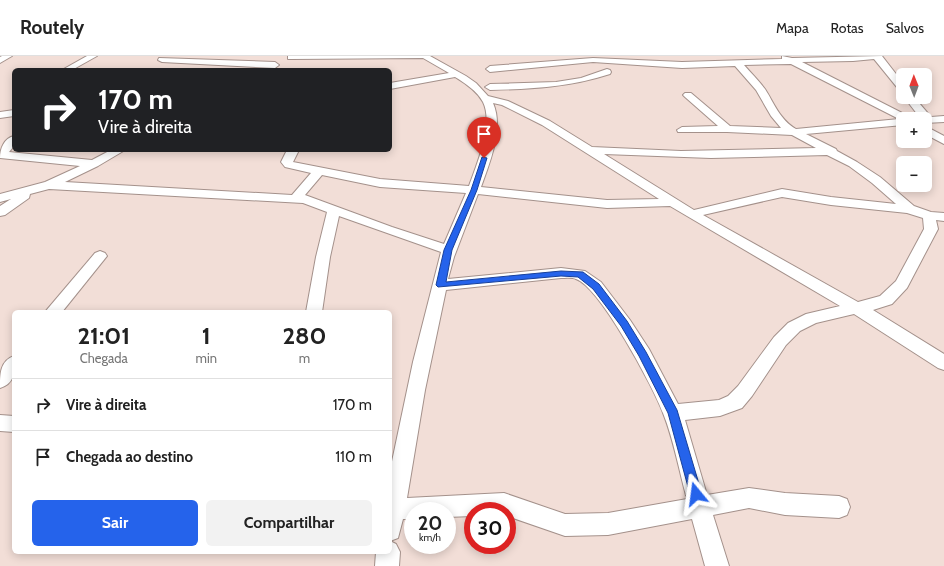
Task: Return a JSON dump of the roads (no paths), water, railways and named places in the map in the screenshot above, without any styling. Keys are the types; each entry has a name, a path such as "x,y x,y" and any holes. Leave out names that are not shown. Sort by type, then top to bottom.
{"street":[{"path":"0,61 8,56"},
{"path":"70,68 93,56"},
{"path":"166,56 162,60 275,65"},
{"path":"270,68 292,56 424,56 486,93 521,110 589,149 692,214 856,308 944,363"},
{"path":"392,520 394,509 396,460 441,285 448,250 474,190 484,158 492,123 491,110 486,93 490,69 496,56"},
{"path":"490,69 568,61 624,58 657,64 737,63 789,59 853,59 877,56 896,80"},
{"path":"789,59 896,114"},
{"path":"737,63 760,89 776,116 785,127 832,151 876,180 909,209"},
{"path":"486,93 579,81 607,72"},
{"path":"392,86 455,74"},
{"path":"688,95 727,129"},
{"path":"0,115 12,113"},
{"path":"932,122 944,119"},
{"path":"682,130 727,129 794,132 896,123"},
{"path":"932,129 944,141"},
{"path":"0,155 12,142"},
{"path":"589,149 643,154 702,156 832,151"},
{"path":"0,198 49,185 94,164 115,152"},
{"path":"292,152 288,164 380,183 474,190 607,204 673,202"},
{"path":"0,155 94,164"},
{"path":"296,198 319,171"},
{"path":"49,185 305,199 448,250"},
{"path":"0,212 35,189"},
{"path":"673,413 720,408 735,402 745,391 780,341 794,327 812,318 872,305 886,300 902,284 936,217 909,209 831,201 782,193 692,214"},
{"path":"314,310 323,257 334,210"},
{"path":"55,310 100,256"},
{"path":"441,285 561,273 580,274 596,286 624,324 643,354 673,413 717,566"},
{"path":"0,382 12,366"},
{"path":"0,423 12,424"},
{"path":"394,509 504,504 565,525 608,524 700,507 737,498 749,498 785,504 839,507"},
{"path":"387,566 388,554"}]}
